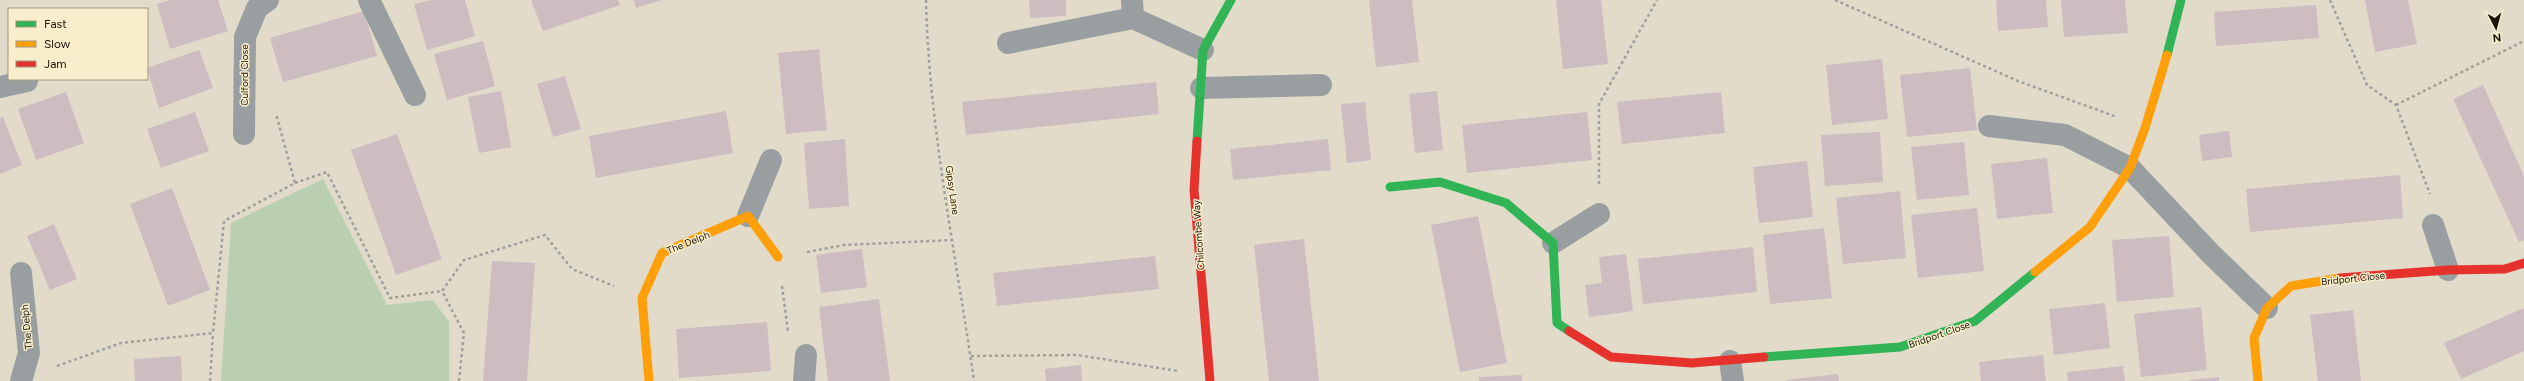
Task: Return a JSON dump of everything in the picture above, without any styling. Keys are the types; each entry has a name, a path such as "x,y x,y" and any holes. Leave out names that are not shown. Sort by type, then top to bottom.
{"street":[{"name":"Culford Close","path":"244,134 245,37 257,8 268,0"},
{"path":"369,0 415,95"},
{"name":"Chilcombe Way","path":"1209,378 1194,190 1203,50 1230,0"},
{"name":"Bridport Close","path":"1553,243 1557,323 1611,357 1692,363 1732,371 1900,347 1975,321 2090,227 2130,168 2145,128 2178,16 2181,0"},
{"path":"1008,43 1133,9 1203,50"},
{"path":"0,87 27,81"},
{"path":"1201,88 1321,85"},
{"path":"1989,126 2065,135 2130,168 2211,254 2267,308"},
{"path":"771,160 748,216 778,257"},
{"path":"1390,187 1440,182 1506,203 1553,243 1598,214"},
{"name":"The Delph","path":"649,381 642,298 662,253 748,216"},
{"path":"2433,225 2448,270"},
{"name":"Bridport Close","path":"2258,381 2254,338 2267,308 2291,286 2344,277 2448,270 2505,269 2524,263"},
{"name":"The Delph","path":"21,273 29,354 21,381"},
{"path":"804,381 806,355"}],"path":[{"name":"Gipsy Lane","path":"926,0 927,61 952,240 974,381"},
{"path":"1598,214 1599,104 1657,0"},
{"path":"1835,0 2018,81 2145,128"},
{"path":"2330,0 2367,85 2396,105 2430,190 2433,225"},
{"path":"2396,105 2524,41"},
{"path":"274,106 295,183"},
{"path":"210,381 224,221 295,183 327,172 390,298 442,291 464,260 545,235 572,269 642,298"},
{"path":"788,333 778,257 844,245 952,240"},
{"path":"442,291 464,332 458,381"},
{"path":"21,381 121,343 213,334"},
{"path":"971,356 1077,355 1209,378"}],"green space":[{"path":"323,179 387,305 433,300 449,322 449,381 221,381 231,223"}],"building":[{"path":"171,0 218,0 228,31 170,49 157,4"},
{"path":"431,0 465,0 475,36 427,50 414,4"},
{"path":"531,0 618,0 620,5 543,31"},
{"path":"634,0 662,0 636,8"},
{"path":"1029,0 1066,0 1066,16 1030,18"},
{"path":"1369,0 1412,0 1419,62 1376,67"},
{"path":"1556,0 1601,0 1608,64 1563,69"},
{"path":"1996,0 2046,0 2048,27 1998,31"},
{"path":"2061,0 2125,0 2128,33 2064,37"},
{"path":"2365,0 2408,0 2417,44 2375,52"},
{"path":"2316,5 2319,38 2216,46 2214,12"},
{"path":"364,11 377,56 283,82 270,38"},
{"path":"483,41 495,86 447,100 434,54"},
{"path":"819,49 827,130 786,134 778,53"},
{"path":"199,50 213,88 159,108 148,68"},
{"path":"1882,59 1888,119 1832,125 1826,65"},
{"path":"1970,68 1977,130 1907,137 1900,75"},
{"path":"565,76 581,129 553,137 537,84"},
{"path":"1156,82 1159,114 966,135 962,102"},
{"path":"2483,85 2524,176 2524,240 2519,242 2453,99"},
{"path":"501,91 511,147 479,153 468,97"},
{"path":"1437,91 1443,150 1415,153 1409,94"},
{"path":"66,92 84,143 36,160 18,109"},
{"path":"1721,92 1725,133 1622,144 1617,102"},
{"path":"1365,102 1371,160 1347,163 1341,104"},
{"path":"726,111 733,153 596,178 589,136"},
{"path":"195,112 209,151 161,168 147,129"},
{"path":"1587,112 1592,160 1467,173 1462,125"},
{"path":"3,117 22,165 0,174 0,118"},
{"path":"2229,131 2232,157 2202,161 2199,135"},
{"path":"1880,132 1883,182 1825,186 1821,135"},
{"path":"397,134 442,259 396,275 351,150"},
{"path":"845,139 849,206 809,209 804,143"},
{"path":"1328,139 1331,170 1233,180 1230,149"},
{"path":"1964,142 1969,195 1917,200 1911,147"},
{"path":"2047,158 2053,213 1997,219 1991,164"},
{"path":"1807,161 1813,217 1759,223 1753,167"},
{"path":"2400,175 2403,218 2250,232 2246,189"},
{"path":"172,188 210,290 168,306 130,204"},
{"path":"1900,191 1906,258 1843,264 1836,198"},
{"path":"1977,208 1984,271 1918,278 1911,215"},
{"path":"1478,216 1507,363 1460,372 1431,225"},
{"path":"54,224 77,279 50,290 27,236"},
{"path":"1824,228 1832,298 1770,304 1763,235"},
{"path":"2169,236 2174,297 2117,302 2112,240"},
{"path":"1304,239 1319,381 1269,381 1254,245"},
{"path":"1753,247 1757,292 1643,304 1638,259"},
{"path":"862,249 867,287 821,293 816,255"},
{"path":"1626,254 1633,311 1589,317 1585,285 1602,283 1599,257"},
{"path":"1155,256 1159,289 997,306 993,273"},
{"path":"492,261 535,263 527,381 483,381"},
{"path":"879,299 890,381 828,381 819,307"},
{"path":"2105,303 2110,348 2054,355 2049,309"},
{"path":"2201,307 2207,370 2141,377 2134,314"},
{"path":"2524,308 2524,351 2461,379 2444,343"},
{"path":"2353,310 2361,381 2318,381 2310,315"},
{"path":"767,322 771,371 679,378 676,329"},
{"path":"2043,355 2046,381 1981,381 1979,362"},
{"path":"181,356 182,381 135,381 134,359"},
{"path":"1081,365 1082,381 1046,381 1045,369"},
{"path":"2123,366 2125,381 2068,381 2067,372"},
{"path":"1838,374 1839,381 1786,381 1786,380"},
{"path":"1522,375 1522,381 1479,381 1479,377"},
{"path":"2219,377 2219,381 2189,381 2189,380"}],"traffic: fast":[{"path":"1197,141 1203,50 1231,0"},
{"path":"2167,55 2181,0"},
{"path":"1390,187 1440,182 1506,203 1553,243 1557,323 1569,331"},
{"path":"1764,357 1900,347 1975,321 2035,272"}],"traffic: slow":[{"path":"2035,272 2090,227 2130,168 2145,128 2167,55"},
{"path":"649,381 642,298 662,253 748,216 778,257"},
{"path":"2258,381 2254,338 2267,308 2291,286 2340,278"}],"traffic: jam":[{"path":"1197,141 1194,190 1210,381"},
{"path":"2340,278 2448,270 2505,269 2524,263"},
{"path":"1569,331 1611,357 1692,363 1764,357"}]}
